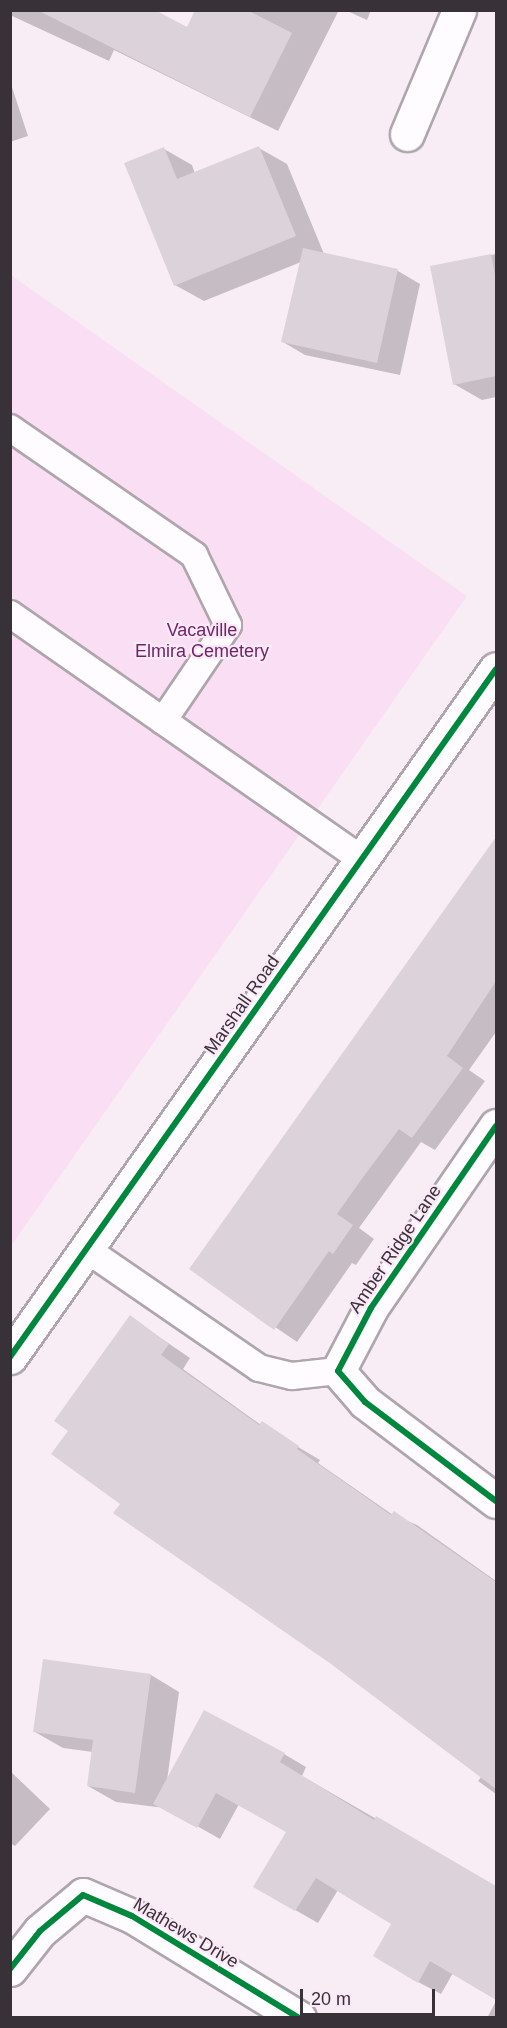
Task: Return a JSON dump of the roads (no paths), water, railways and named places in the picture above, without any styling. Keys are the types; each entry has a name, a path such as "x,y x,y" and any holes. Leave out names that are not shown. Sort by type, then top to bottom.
{"street":[{"path":"407,134 459,10"},
{"name":"Marshall Road","path":"10,1357 496,669"},
{"name":"Amber Ridge Lane","path":"338,1371 371,1308 496,1126"},
{"path":"338,1371 365,1402 496,1501"},
{"name":"Mathews Drive","path":"10,1969 40,1931 83,1895 132,1916 299,2018"}],"lane":[{"path":"10,428 194,555 228,625 163,721"},
{"path":"10,614 363,860"},
{"path":"86,1249 259,1368 292,1376 338,1371"}],"park label":[{"name":"Vacaville Elmira Cemetery","path":"202,641"}]}
